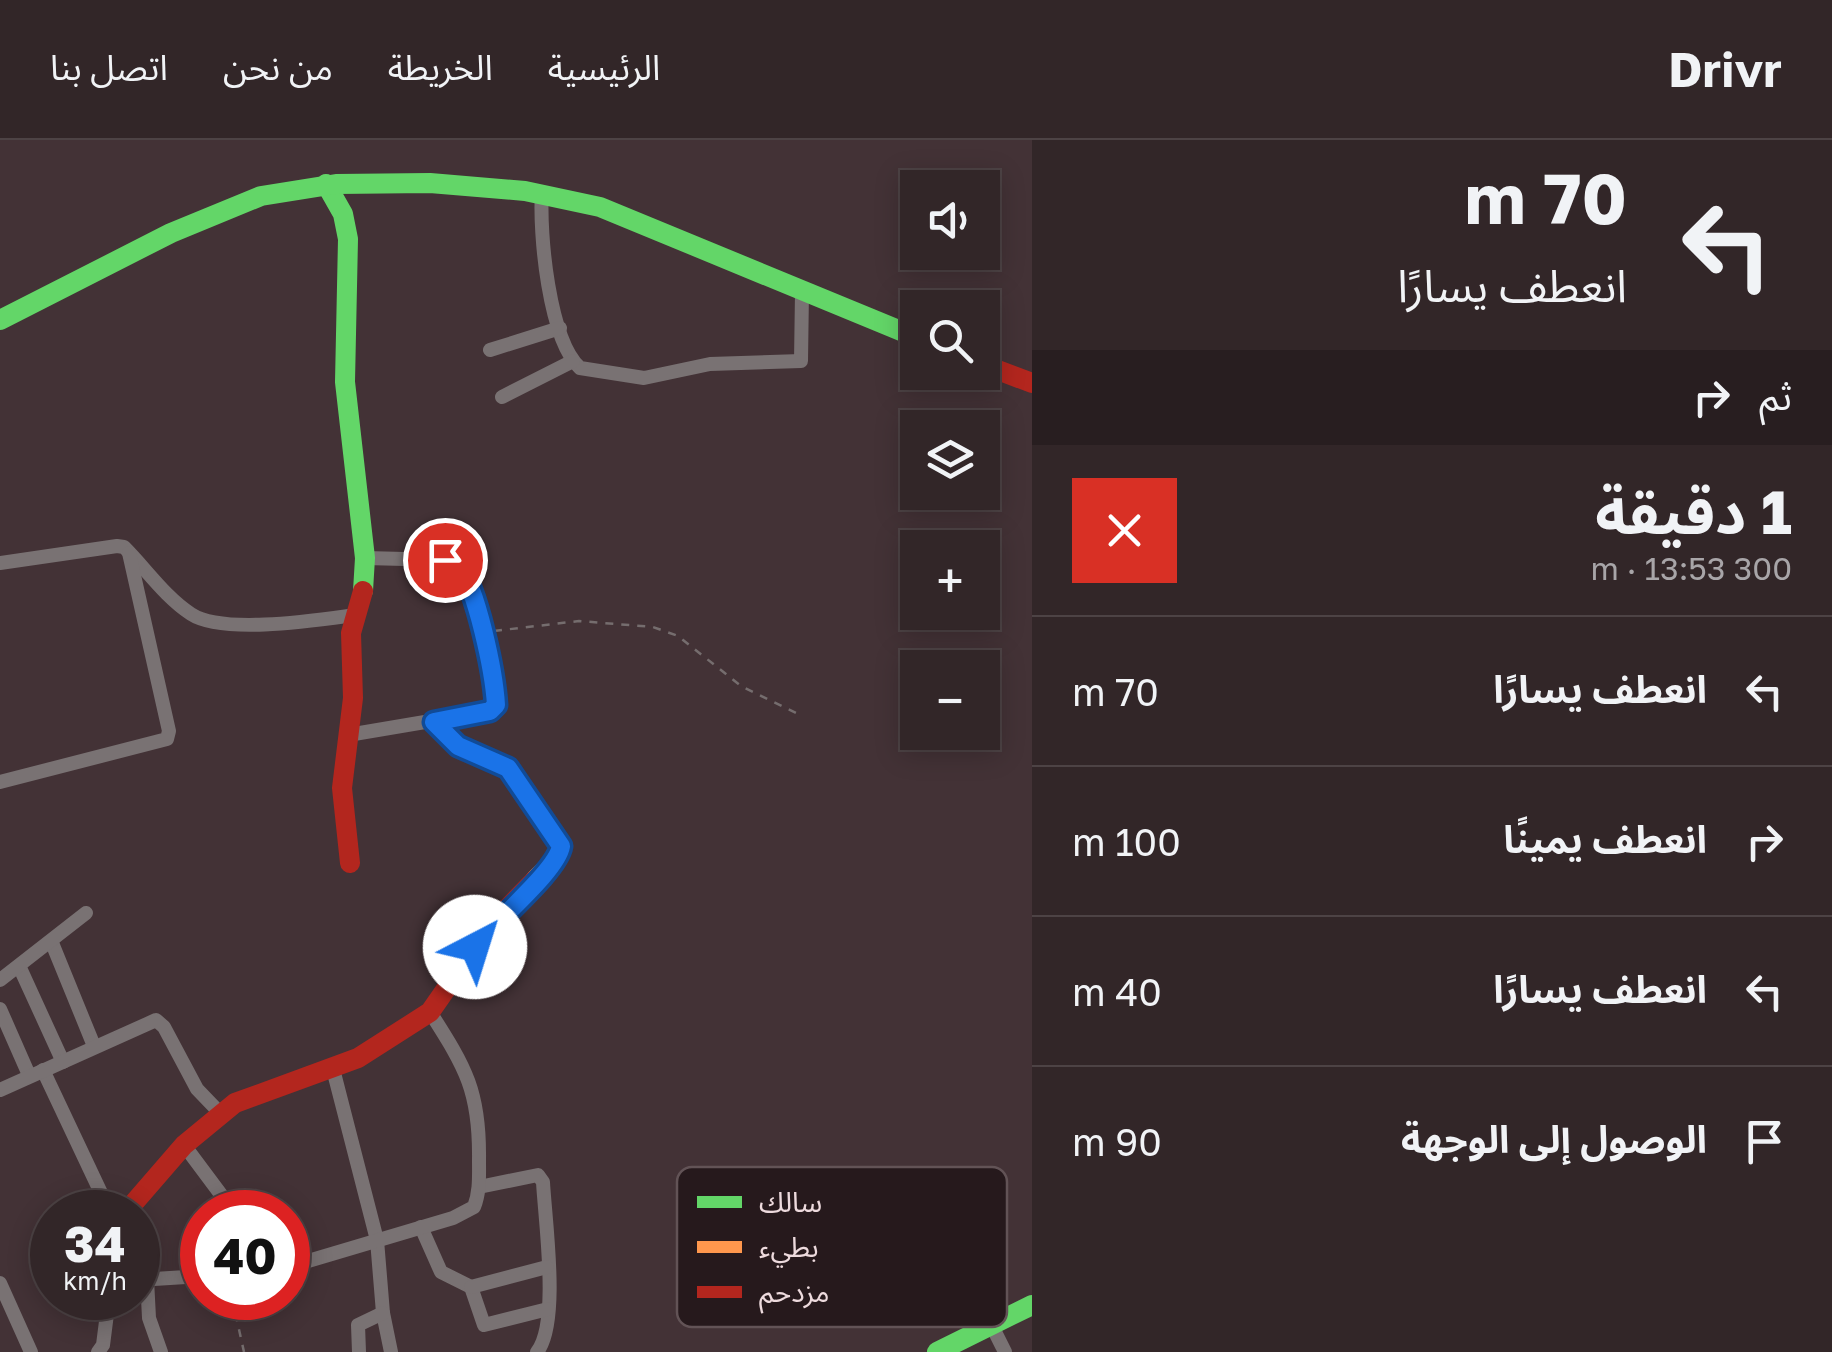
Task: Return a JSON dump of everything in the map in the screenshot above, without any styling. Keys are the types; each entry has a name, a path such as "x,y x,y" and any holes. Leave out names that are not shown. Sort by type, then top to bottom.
{"street":[{"path":"326,184 343,214 348,240 345,382 366,558 363,594 355,615 342,788 350,863"},
{"path":"0,320 54,296 142,246 262,196 326,184 468,185 542,192 600,207 900,331"},
{"path":"542,192 542,252 560,328 573,361 580,368 644,378 710,364 801,361 802,292"},
{"path":"490,350 560,328"},
{"path":"502,397 573,361"},
{"path":"1000,371 1032,383"},
{"path":"0,563 117,546 129,552 173,599 198,618 229,624 355,615"},
{"path":"0,782 167,739 169,732 129,552"},
{"path":"348,735 494,708 482,632 458,564 366,558"},
{"path":"142,1190 184,1145 254,1093 333,1070 370,1053 430,1012 490,926 549,870 561,850 558,840 508,768 458,746 434,722"},
{"path":"0,980 86,913"},
{"path":"52,943 94,1046"},
{"path":"20,968 63,1062"},
{"path":"0,1009 98,1190"},
{"path":"310,1260 474,1207 479,1186 480,1118 471,1082 430,1012"},
{"path":"0,1090 159,1021 197,1089 221,1114"},
{"path":"333,1070 376,1240 382,1313 391,1352"},
{"path":"184,1145 218,1190"},
{"path":"479,1186 528,1175 541,1178 548,1309 544,1339 537,1352"},
{"path":"421,1227 441,1272 471,1287 547,1267"},
{"path":"0,1283 31,1352"},
{"path":"471,1287 484,1325 548,1309"},
{"path":"1007,1317 1032,1305"},
{"path":"359,1352 355,1330 382,1313"},
{"path":"98,1352 103,1345 106,1320"},
{"path":"149,1320 162,1352"},
{"path":"937,1352 986,1327"},
{"path":"999,1327 1005,1352"}],"path":[{"path":"482,632 578,621 653,627 678,636 740,686 800,715"},
{"path":"237,1320 244,1352"}],"traffic: fast":[{"path":"0,320 171,233 261,196 336,184 430,183 525,191 600,207 900,331"},
{"path":"326,184 343,214 348,239 345,382 365,558 363,591"},
{"path":"1007,1317 1032,1305"},
{"path":"937,1352 988,1327"}],"traffic: slow":[{"path":"434,722 458,746 508,768 559,840 557,858 535,880"}],"traffic: jam":[{"path":"1000,371 1032,383"},
{"path":"350,863 342,788 353,698 351,633 363,591"},
{"path":"145,1190 184,1145 235,1103 358,1058 430,1012 490,926 535,880"}],"route":[{"path":"445,560 458,564 465,575 482,632 496,705 490,711 434,722 458,746 508,768 561,846 549,870 490,926 475,947"}]}
